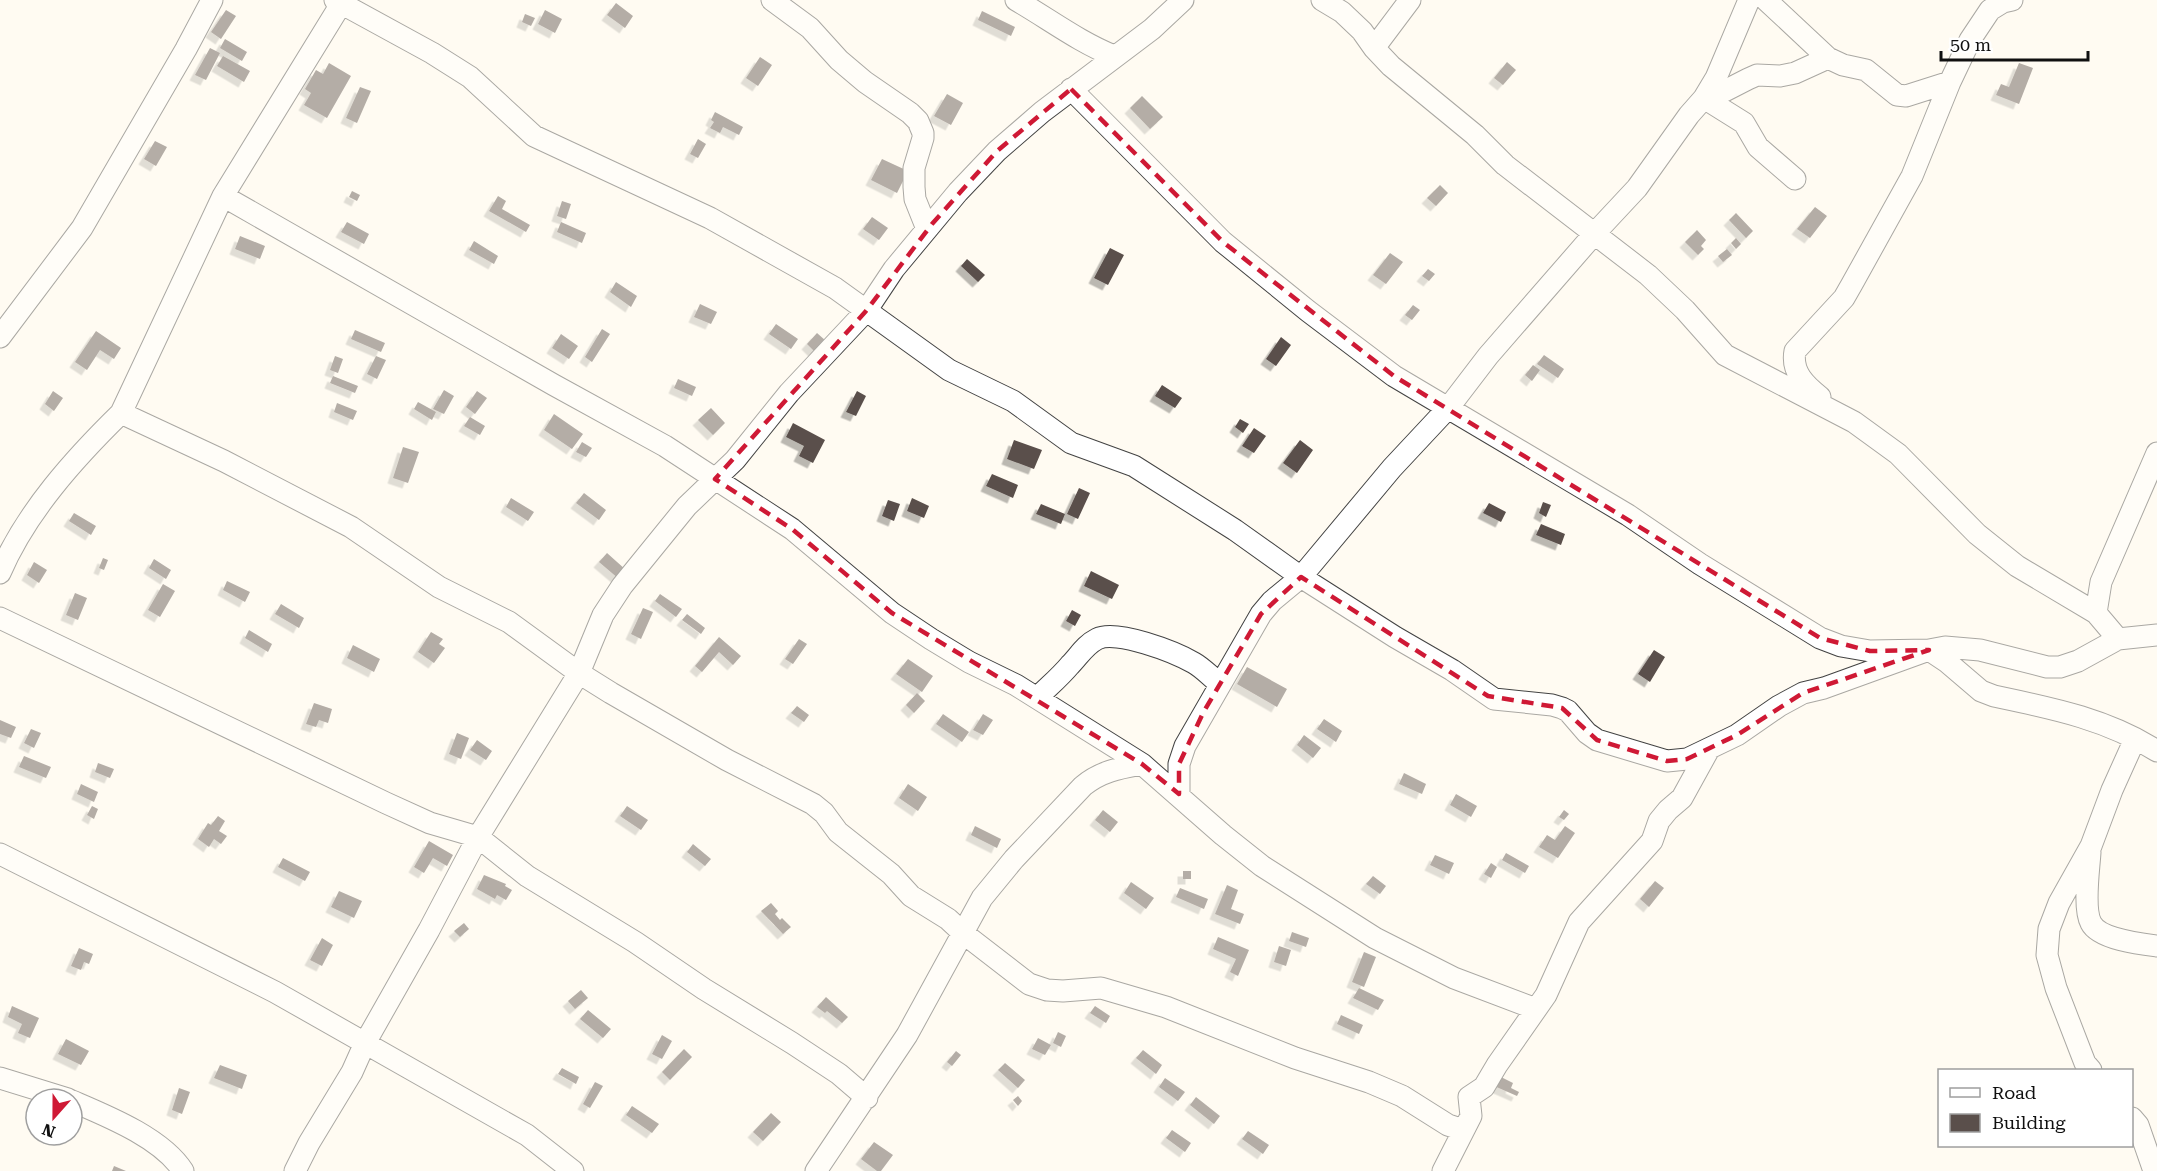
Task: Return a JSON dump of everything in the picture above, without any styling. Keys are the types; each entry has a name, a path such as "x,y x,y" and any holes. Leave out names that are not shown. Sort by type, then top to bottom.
{"street":[{"path":"0,337 82,228 180,60 212,0"},
{"path":"772,0 810,28 839,60 865,82 918,121 923,138 914,168 915,200 927,229"},
{"path":"1016,0 1045,16 1082,42 1114,56"},
{"path":"295,1171 309,1143 352,1072 365,1043 478,837 579,673 603,615 622,586 687,506 735,460 789,393 866,311 894,269 958,192 997,151 1071,89 1145,34 1183,0"},
{"path":"1322,0 1342,12 1362,31 1391,66 1475,135 1505,165 1648,275 1686,310 1725,355 1854,422"},
{"path":"1374,48 1410,0"},
{"path":"1706,99 1749,0"},
{"path":"1766,0 1828,58 1843,65 1866,70 1902,96 1950,82"},
{"path":"2012,0 1994,5 1970,40 1950,82 1912,176 1844,298 1795,351 1796,372 1807,387 1898,454 1977,534 2017,566 2096,613 2118,639"},
{"path":"0,573 15,544 58,481 121,413 223,196 338,2 470,76 534,136 558,149 697,210 835,288 949,370 1013,401 1071,443 1134,466 1235,530 1301,577 1452,670 1494,699 1562,708 1568,711 1592,738 1656,759 1667,761 1687,759 1737,735 1779,706 1803,693 1824,688 1929,650 1945,647 1980,650 2047,667 2060,667 2078,661 2118,639 2151,640"},
{"path":"1179,794 1179,764 1185,746 1261,614 1272,601 1301,577 1392,468 1449,407 1488,356 1637,188 1689,115 1706,99 1757,75 1780,76 1795,73 1828,58"},
{"path":"1071,89 1223,242 1308,311 1394,376 1628,515 1700,564 1820,638 1841,646 1870,651 1929,650 1981,691 2075,714 2112,728 2157,751"},
{"path":"1706,99 1743,123 1758,147 1795,179"},
{"path":"223,196 665,446 792,529 902,619 969,662 1037,698 1142,764 1262,866 1375,938 1454,978 1536,1009"},
{"path":"121,413 224,461 351,527 439,587 509,622 579,673 685,736 813,804 824,813 838,832 891,874 911,897 938,911 1029,984 1047,990 1063,991 1101,988 1166,1007 1210,1026 1402,1096 1448,1125 1463,1130"},
{"path":"2096,613 2102,582 2157,453"},
{"path":"0,618 386,803 430,823 478,837 528,876 635,942 704,990 811,1055 839,1074 867,1098"},
{"path":"1037,698 1082,651 1096,639 1108,635 1127,638 1195,663 1220,684"},
{"path":"2090,1069 2085,1063 2056,988 2048,955 2049,929 2058,903 2091,846 2134,739"},
{"path":"1443,1171 1471,1116 1469,1096 1484,1087 1546,995 1579,922 1653,841 1659,821 1682,798 1709,749"},
{"path":"816,1171 907,1035 982,898 1014,859 1093,777 1106,771 1142,764"},
{"path":"2091,846 2088,909 2091,923 2096,930 2107,936 2157,946"},
{"path":"0,854 264,987 526,1135 573,1171"},
{"path":"0,1078 29,1087"},
{"path":"84,1106 152,1141 183,1171"},
{"path":"2133,1119 2138,1125 2155,1170"}],"highlighted area":[{"path":"1071,89 1223,242 1394,376 1820,638 1870,651 1929,650 1803,693 1737,735 1687,759 1667,761 1597,740 1562,708 1488,696 1301,577 1261,614 1203,713 1179,764 1179,794 1142,764 892,613 792,529 715,479 866,311 932,224 997,151"}],"building":[{"path":"616,3 633,16 625,28 607,15"},
{"path":"226,10 236,16 221,39 211,32"},
{"path":"545,10 562,19 555,33 538,24"},
{"path":"982,11 1015,27 1011,36 978,20"},
{"path":"525,14 535,18 531,26 522,22"},
{"path":"225,39 247,52 242,61 220,48"},
{"path":"210,48 220,53 206,80 195,75"},
{"path":"223,56 250,71 244,82 217,66"},
{"path":"760,57 772,65 758,86 746,78"},
{"path":"1507,62 1516,70 1503,85 1494,78"},
{"path":"329,63 351,76 327,118 304,105 311,93 305,89 316,70 323,74"},
{"path":"2019,63 2033,68 2019,104 1996,95 2001,84 2009,87"},
{"path":"360,87 371,91 357,123 346,118"},
{"path":"947,94 963,103 951,125 934,116"},
{"path":"1142,96 1163,117 1150,129 1130,108"},
{"path":"715,112 743,127 739,135 723,127 720,133 710,128 714,122 711,120"},
{"path":"698,139 706,144 698,158 690,154"},
{"path":"155,141 167,147 156,166 144,159"},
{"path":"882,159 908,171 897,193 871,180"},
{"path":"1440,185 1448,193 1436,206 1427,198"},
{"path":"352,191 360,195 357,201 349,197"},
{"path":"498,196 506,201 502,209 530,225 526,232 489,211"},
{"path":"562,201 571,204 566,219 557,216"},
{"path":"1815,207 1827,216 1810,238 1797,229"},
{"path":"1736,213 1753,231 1746,238 1729,220"},
{"path":"872,217 888,228 879,240 863,229"},
{"path":"347,222 369,234 364,244 341,232"},
{"path":"561,222 586,233 582,243 557,232"},
{"path":"1697,230 1706,240 1701,246 1704,249 1698,255 1685,242"},
{"path":"240,236 265,246 260,259 235,249"},
{"path":"1736,238 1741,244 1736,249 1731,243"},
{"path":"474,241 498,256 494,264 469,250"},
{"path":"1110,248 1124,255 1108,285 1094,278"},
{"path":"1727,249 1732,255 1723,262 1718,256"},
{"path":"1390,253 1403,262 1386,284 1373,275"},
{"path":"967,259 985,275 978,282 961,266"},
{"path":"1428,269 1435,274 1429,281 1422,276"},
{"path":"616,282 637,296 631,307 610,292"},
{"path":"700,304 717,312 711,324 694,317"},
{"path":"1413,305 1420,310 1412,320 1405,315"},
{"path":"776,324 798,339 791,349 769,334"},
{"path":"602,329 610,334 592,362 585,357"},
{"path":"355,330 385,343 381,352 351,339"},
{"path":"96,331 121,348 114,359 100,350 87,370 75,362"},
{"path":"817,333 826,341 815,352 807,344"},
{"path":"561,334 578,346 569,359 552,348"},
{"path":"1281,337 1291,345 1276,366 1266,359"},
{"path":"1544,355 1564,369 1558,378 1537,364"},
{"path":"335,356 343,359 338,373 330,370"},
{"path":"376,356 386,360 377,379 367,374"},
{"path":"1533,365 1540,370 1532,381 1525,375"},
{"path":"333,376 358,386 355,393 330,383"},
{"path":"678,379 696,387 692,396 674,388"},
{"path":"1162,385 1182,398 1175,408 1155,396"},
{"path":"444,390 454,396 444,414 433,409"},
{"path":"53,391 63,398 54,411 45,404"},
{"path":"477,391 487,398 475,414 466,407"},
{"path":"857,391 866,396 856,416 846,412"},
{"path":"418,402 436,412 432,420 414,409"},
{"path":"337,403 357,411 353,420 334,412"},
{"path":"711,408 725,423 713,435 698,420"},
{"path":"554,414 583,434 572,449 544,430"},
{"path":"470,417 485,426 480,435 464,426"},
{"path":"1240,419 1249,424 1243,433 1235,427"},
{"path":"793,423 825,440 813,463 799,456 804,446 786,437"},
{"path":"1254,428 1266,436 1254,453 1242,446"},
{"path":"1014,440 1042,450 1034,469 1007,459"},
{"path":"1300,440 1313,450 1297,473 1283,463"},
{"path":"582,442 592,448 586,457 576,452"},
{"path":"403,447 419,452 408,483 393,478"},
{"path":"992,474 1018,485 1013,498 986,486"},
{"path":"1079,488 1090,493 1078,519 1067,514"},
{"path":"584,493 606,510 599,520 576,503"},
{"path":"511,498 534,512 528,521 506,507"},
{"path":"912,498 929,506 924,518 907,511"},
{"path":"888,500 900,504 894,521 882,516"},
{"path":"1543,502 1551,505 1546,517 1539,513"},
{"path":"1489,503 1506,512 1501,522 1483,513"},
{"path":"1041,504 1065,514 1061,524 1036,514"},
{"path":"74,513 96,526 91,535 69,521"},
{"path":"1541,524 1565,534 1561,545 1536,535"},
{"path":"607,553 626,570 619,579 599,562"},
{"path":"103,558 108,560 104,570 99,568"},
{"path":"154,559 171,570 166,579 149,568"},
{"path":"34,562 47,570 39,583 27,575"},
{"path":"1091,571 1119,585 1112,599 1084,586"},
{"path":"227,581 250,592 245,602 223,590"},
{"path":"163,584 175,591 160,617 148,610"},
{"path":"75,593 87,598 78,620 66,615"},
{"path":"660,594 682,609 676,617 655,601"},
{"path":"281,604 304,618 299,628 275,614"},
{"path":"643,608 653,612 641,639 631,634"},
{"path":"1072,610 1081,615 1075,626 1066,621"},
{"path":"687,614 705,628 701,634 682,620"},
{"path":"249,630 272,644 268,652 245,638"},
{"path":"431,632 443,639 439,644 445,648 434,663 418,652"},
{"path":"719,637 741,656 733,665 719,652 702,672 695,666"},
{"path":"799,639 807,644 793,664 785,659"},
{"path":"353,645 380,659 374,672 347,658"},
{"path":"1654,650 1665,657 1650,682 1638,674"},
{"path":"908,659 933,676 922,692 896,674"},
{"path":"1247,667 1287,689 1277,707 1237,684"},
{"path":"917,693 925,701 914,713 906,705"},
{"path":"314,703 332,709 328,723 319,720 316,727 306,724"},
{"path":"797,706 809,715 804,722 791,713"},
{"path":"943,714 969,732 962,742 936,724"},
{"path":"983,714 993,720 983,735 973,730"},
{"path":"1324,719 1342,731 1336,742 1317,729"},
{"path":"0,720 16,727 11,738 0,734"},
{"path":"31,729 41,733 34,748 24,743"},
{"path":"457,733 469,738 461,759 449,754"},
{"path":"1304,735 1321,748 1313,758 1297,745"},
{"path":"477,740 492,751 486,760 470,750"},
{"path":"24,756 51,767 46,778 19,767"},
{"path":"98,763 114,769 110,778 95,772"},
{"path":"1404,773 1426,784 1422,794 1399,784"},
{"path":"81,784 98,792 94,802 77,794"},
{"path":"908,784 927,797 918,811 899,798"},
{"path":"1456,794 1477,806 1471,817 1450,805"},
{"path":"92,806 98,809 94,819 87,815"},
{"path":"627,806 648,820 641,830 620,816"},
{"path":"1103,810 1118,822 1110,832 1095,820"},
{"path":"1564,810 1569,814 1564,820 1559,817"},
{"path":"218,816 225,821 219,831 227,836 221,844 214,839 209,847 198,839 208,823 211,825"},
{"path":"975,826 1001,839 997,848 971,835"},
{"path":"1565,826 1575,833 1558,858 1539,847 1547,835 1555,840"},
{"path":"429,841 453,855 447,866 433,858 424,873 414,867"},
{"path":"693,844 711,859 705,866 687,852"},
{"path":"1506,853 1529,866 1525,873 1502,860"},
{"path":"1435,855 1454,863 1449,874 1430,865"},
{"path":"283,858 310,872 305,881 278,867"},
{"path":"1491,863 1497,867 1491,878 1484,874"},
{"path":"1183,871 1191,871 1191,879 1183,879"},
{"path":"484,875 506,884 505,886 512,890 506,900 497,895 495,899 477,889"},
{"path":"1373,876 1386,886 1380,894 1366,884"},
{"path":"1655,881 1664,888 1649,907 1640,899"},
{"path":"1131,882 1154,898 1146,909 1124,893"},
{"path":"1227,885 1238,890 1231,909 1244,914 1240,924 1215,914"},
{"path":"1180,888 1208,899 1204,909 1176,897"},
{"path":"339,891 362,901 354,918 331,907"},
{"path":"771,903 778,911 775,914 780,920 782,918 791,927 783,934 761,911"},
{"path":"464,923 469,929 460,937 454,931"},
{"path":"1292,932 1309,938 1306,947 1289,941"},
{"path":"1218,937 1249,950 1238,976 1230,972 1236,959 1213,949"},
{"path":"322,938 333,945 322,966 310,960"},
{"path":"1279,946 1291,950 1286,966 1274,962"},
{"path":"79,948 93,954 89,964 84,962 81,970 71,966"},
{"path":"1364,952 1376,957 1364,987 1352,982"},
{"path":"1359,988 1384,1000 1378,1010 1353,998"},
{"path":"581,990 588,998 575,1009 568,1001"},
{"path":"826,997 848,1017 842,1023 827,1011 825,1013 817,1007"},
{"path":"12,1006 39,1018 30,1038 18,1033 22,1024 8,1017"},
{"path":"1095,1006 1110,1016 1106,1023 1090,1013"},
{"path":"588,1010 611,1029 603,1038 580,1019"},
{"path":"1341,1015 1363,1025 1359,1034 1337,1024"},
{"path":"1058,1032 1066,1036 1061,1047 1053,1043"},
{"path":"662,1035 672,1041 662,1059 652,1054"},
{"path":"1038,1038 1051,1045 1045,1055 1032,1049"},
{"path":"66,1039 89,1051 81,1065 58,1054"},
{"path":"684,1049 692,1057 670,1080 662,1072"},
{"path":"1143,1050 1162,1065 1156,1074 1136,1058"},
{"path":"956,1051 961,1055 952,1066 947,1062"},
{"path":"1005,1063 1025,1080 1018,1088 998,1070"},
{"path":"220,1065 247,1075 242,1089 214,1078"},
{"path":"562,1068 579,1077 576,1084 558,1074"},
{"path":"1497,1075 1513,1083 1511,1088 1519,1092 1517,1096 1492,1085"},
{"path":"1165,1078 1185,1092 1178,1101 1159,1087"},
{"path":"595,1082 603,1086 590,1108 583,1104"},
{"path":"179,1088 190,1092 182,1114 172,1110"},
{"path":"1018,1096 1022,1101 1018,1106 1013,1100"},
{"path":"1196,1097 1220,1116 1214,1124 1190,1105"},
{"path":"632,1106 659,1124 652,1133 626,1115"},
{"path":"771,1113 781,1122 763,1141 753,1132"},
{"path":"1172,1130 1191,1143 1185,1152 1166,1138"},
{"path":"1248,1131 1269,1145 1263,1154 1242,1139"},
{"path":"874,1142 893,1155 881,1171 877,1171 861,1159"},
{"path":"114,1166 126,1171 112,1171"}]}
